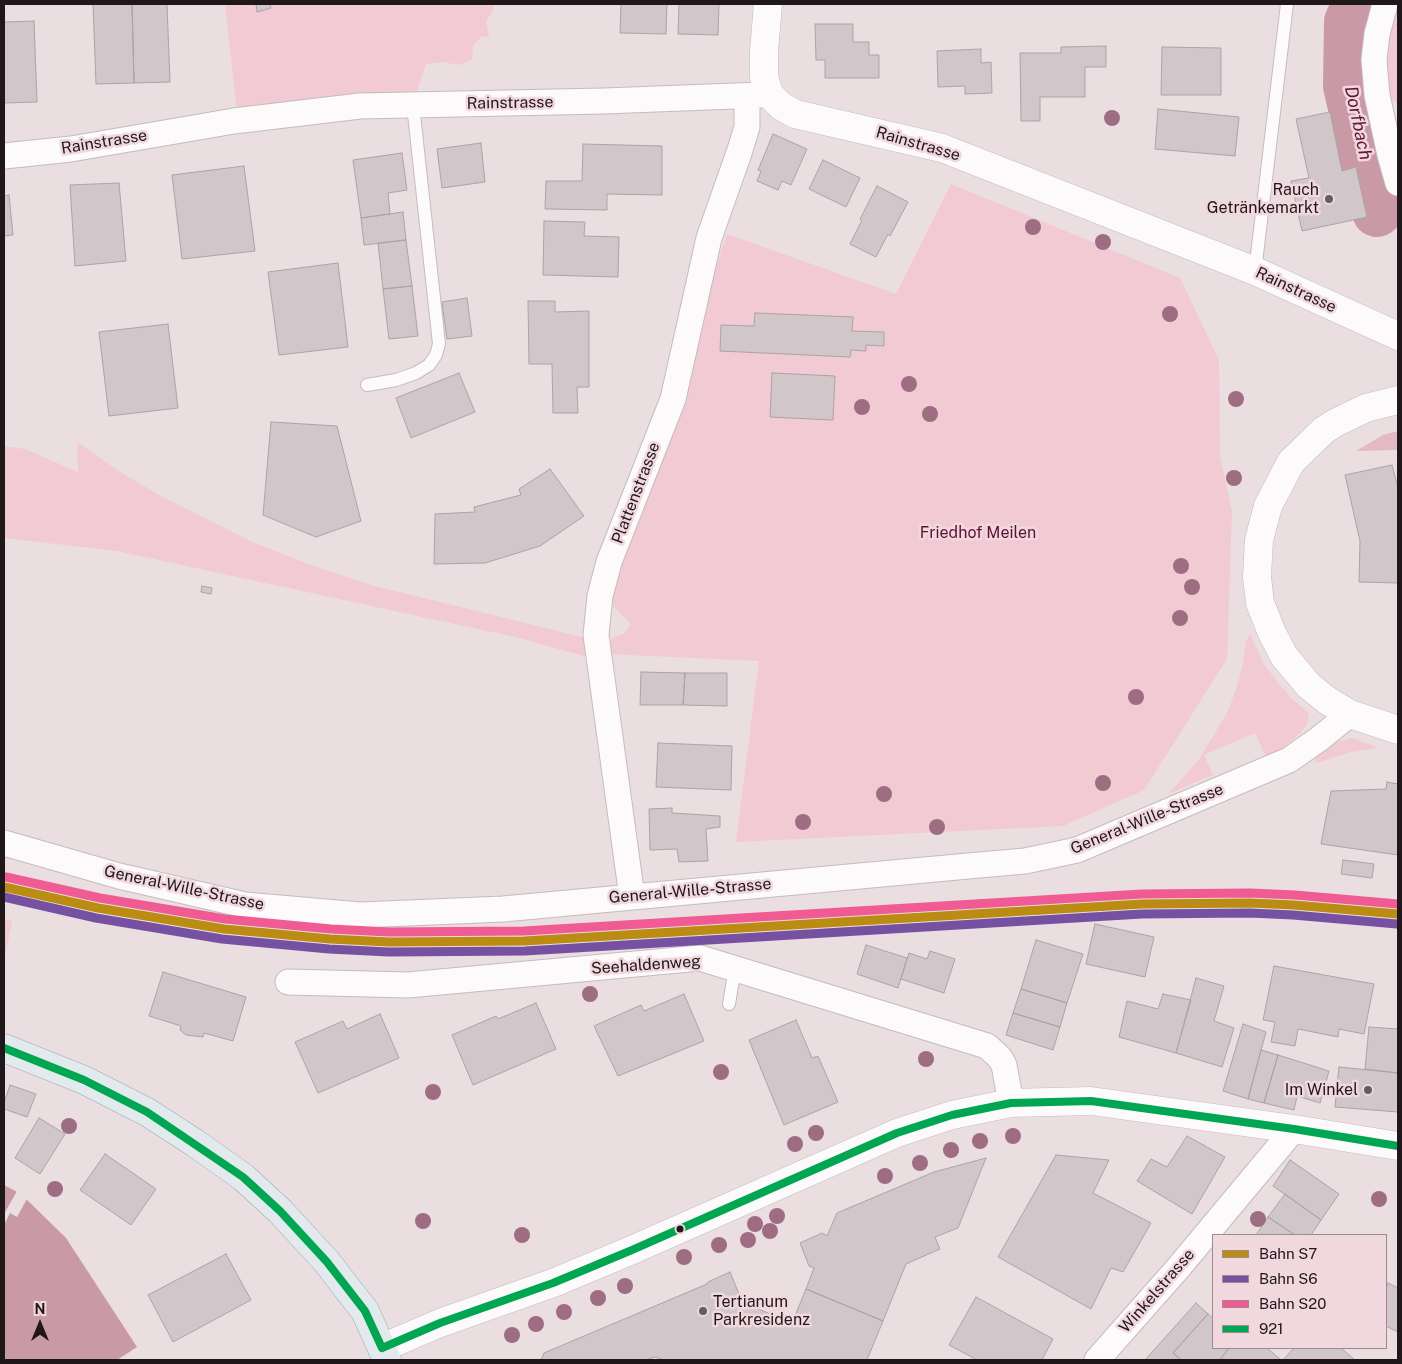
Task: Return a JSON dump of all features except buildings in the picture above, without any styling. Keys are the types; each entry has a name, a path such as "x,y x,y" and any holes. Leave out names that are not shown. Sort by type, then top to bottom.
{"main road":[{"path":"4,1048 84,1080 147,1112 243,1177 280,1211 327,1262 365,1311 385,1354"}],"street":[{"name":"Plattenstrasse","path":"632,897 596,635 600,596 609,562 673,399 709,238 764,77 768,4"},
{"path":"1385,4 1377,34 1374,60 1377,95 1398,182"},
{"name":"Rainstrasse","path":"4,156 71,149 267,116 360,106 758,95 795,114 942,148 1255,271 1398,336"},
{"path":"1398,400 1366,408 1335,422 1291,462 1268,506 1259,540 1257,577 1260,603 1272,633 1284,656 1309,686 1328,701 1350,714 1398,730"},
{"name":"General-Wille-Strasse","path":"4,843 119,876 245,905 360,915 503,909 1015,862 1077,850 1288,760 1350,714"},
{"name":"Seehaldenweg","path":"288,982 408,985 700,958 988,1046 1000,1058 1004,1066 1011,1102"},
{"path":"385,1354 440,1323 553,1283 898,1133 952,1115 1011,1102 1091,1101 1294,1129 1398,1146"},
{"name":"Winkelstrasse","path":"1097,1360 1179,1267 1294,1129"}],"lane":[{"path":"1255,271 1287,4"},
{"path":"367,386 396,380 416,373 429,365 436,355 439,344 413,105"},
{"path":"729,1004 735,968"}],"green space":[{"path":"225,4 494,4 492,12 486,21 489,36 481,37 473,46 472,59 459,65 443,62 426,64 415,96 237,112"},
{"path":"1396,4 1398,4 1398,103 1389,98 1385,61"},
{"name":"Friedhof Meilen","path":"951,184 1180,278 1219,360 1220,456 1232,511 1227,659 1144,790 1063,826 736,842 759,661 607,654 607,647 613,637 624,634 631,624 613,606 611,597 613,588 701,312 727,234 896,294"},
{"path":"77,442 122,473 161,496 252,542 311,565 371,585 586,638 589,654 584,656 515,637 117,551 4,538 4,446 25,449 78,472"},
{"path":"1250,634 1264,664 1291,698 1309,713 1307,725 1284,747 1266,757 1255,733 1204,755 1213,775 1168,794 1198,761 1228,711 1243,664 1246,641"},
{"path":"1352,738 1376,748 1351,752 1316,763 1315,758 1324,750 1336,742"},
{"path":"4,919 12,921 4,962"}],"shaded area":[{"path":"1398,431 1398,450 1356,451 1383,435"},
{"path":"4,1185 21,1194 66,1238 137,1347 117,1360 4,1360"}],"pier":[{"path":"17,1191 28,1197 17,1217 10,1213 4,1225 4,1214"}],"waterway":[{"name":"Dorfbach","path":"1357,4 1349,22 1348,86 1377,212"}],"rail line":[{"name":"S20","path":"6,877 100,898 225,919 331,929 389,932 524,931 1142,894 1250,893 1398,904"},
{"name":"S7","path":"4,887 98,908 224,929 330,939 389,942 524,941 1142,904 1250,903 1398,914"},
{"name":"S6","path":"4,897 96,918 222,939 329,949 389,952 525,951 1142,914 1250,913 1397,924"}],"transit line":[{"name":"921","path":"4,1048 84,1080 147,1112 243,1177 280,1211 327,1262 365,1311 382,1348"},
{"name":"921","path":"382,1348 440,1323 553,1283 897,1133 952,1115 1011,1103 1091,1101 1294,1129 1398,1146"}],"place":[{"name":"Rauch Getränkemarkt","path":"1329,199"},
{"name":"Im Winkel","path":"1368,1090"},
{"name":"Tertianum Parkresidenz","path":"703,1311"}]}
